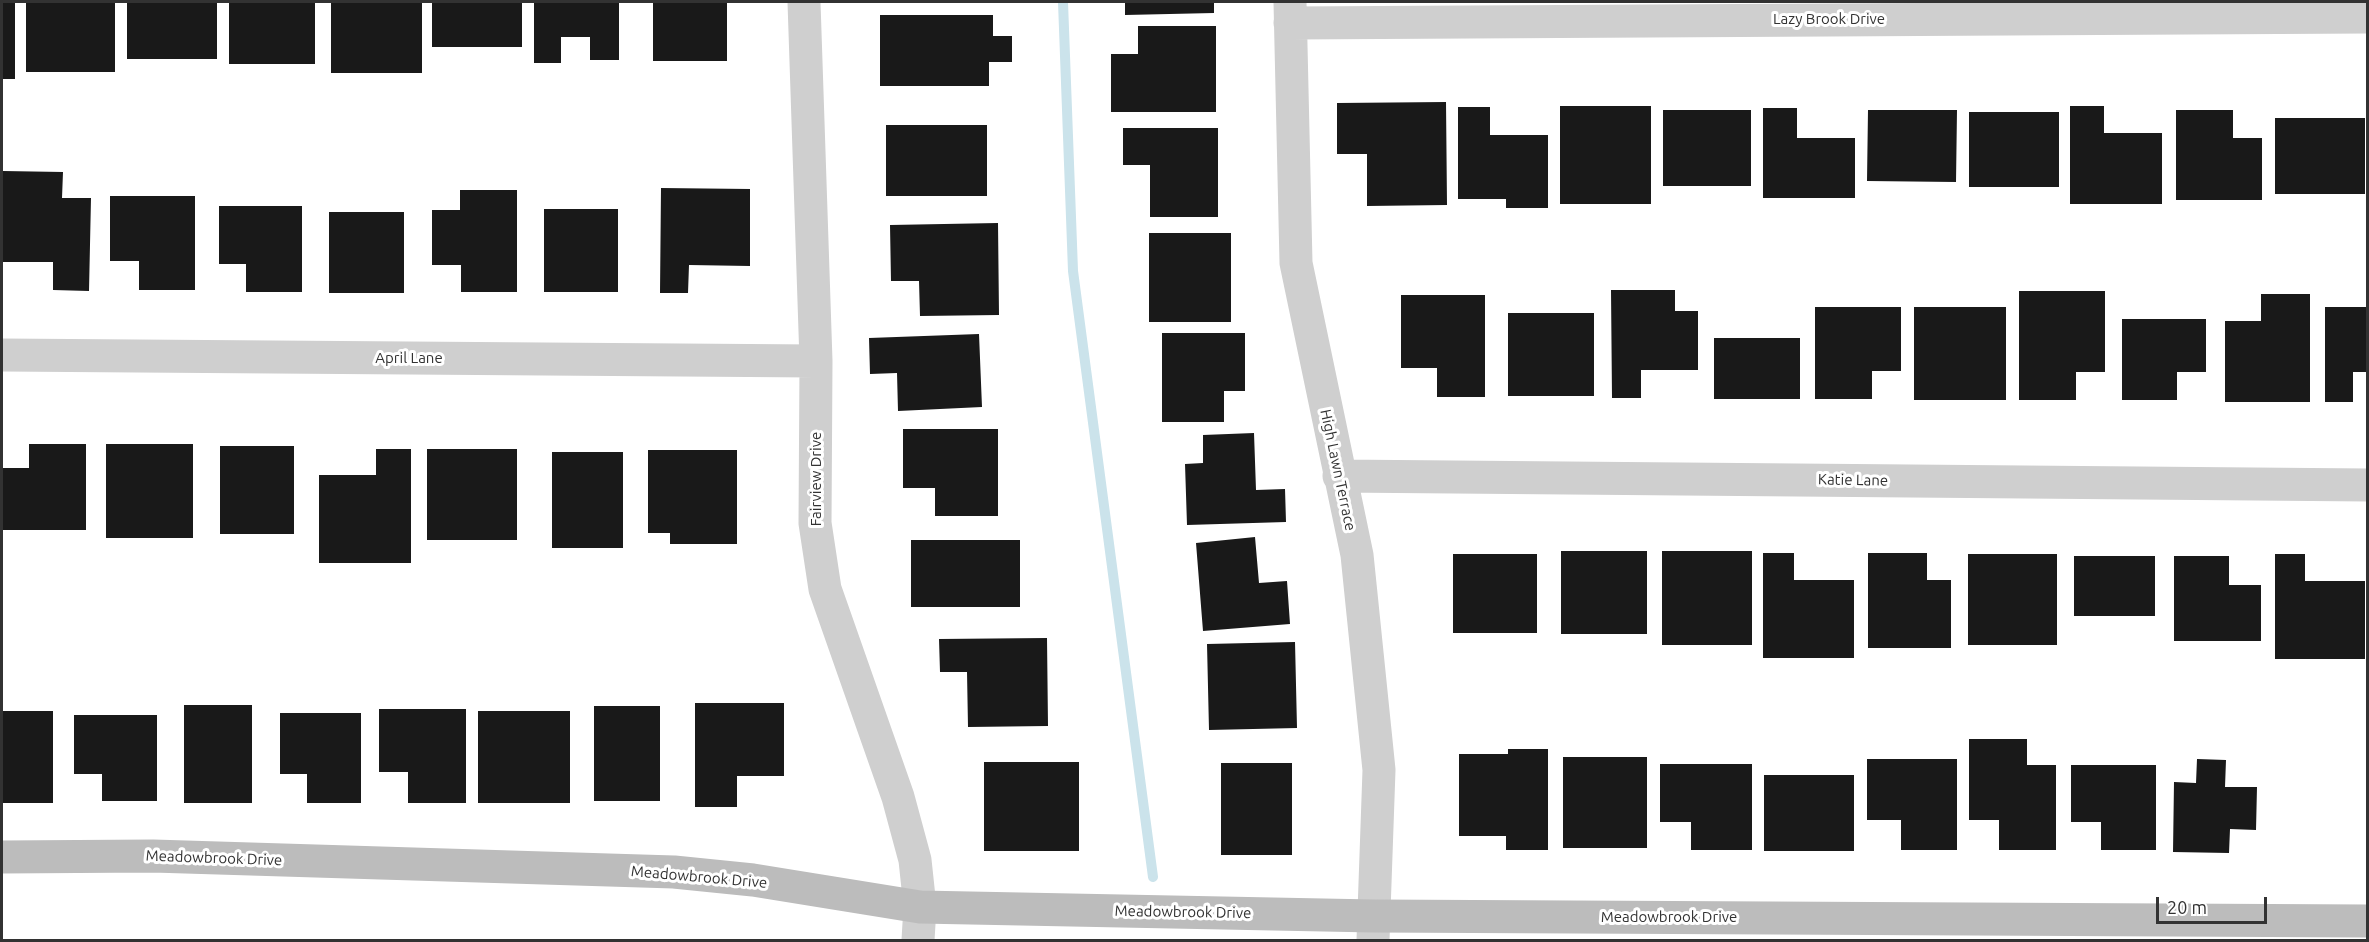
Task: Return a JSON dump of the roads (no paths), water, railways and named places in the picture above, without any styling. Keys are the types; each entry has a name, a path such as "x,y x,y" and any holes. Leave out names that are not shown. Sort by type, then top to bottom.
{"street":[{"name":"Fairview Drive","path":"804,2 816,361 814,523 825,589 898,797 915,861 920,908 918,940"},
{"name":"Lazy Brook Drive","path":"1290,12 2367,17"},
{"name":"High Lawn Terrace","path":"1290,12 1296,263 1357,555 1379,770 1374,928"},
{"name":"April Lane","path":"2,355 816,361"},
{"name":"Katie Lane","path":"1339,476 2367,485"},
{"name":"Meadowbrook Drive","path":"2,857 153,856 674,873 753,880 920,908 1374,928 2349,928"}],"waterway":[{"path":"1063,2 1073,271 1153,877"}]}
